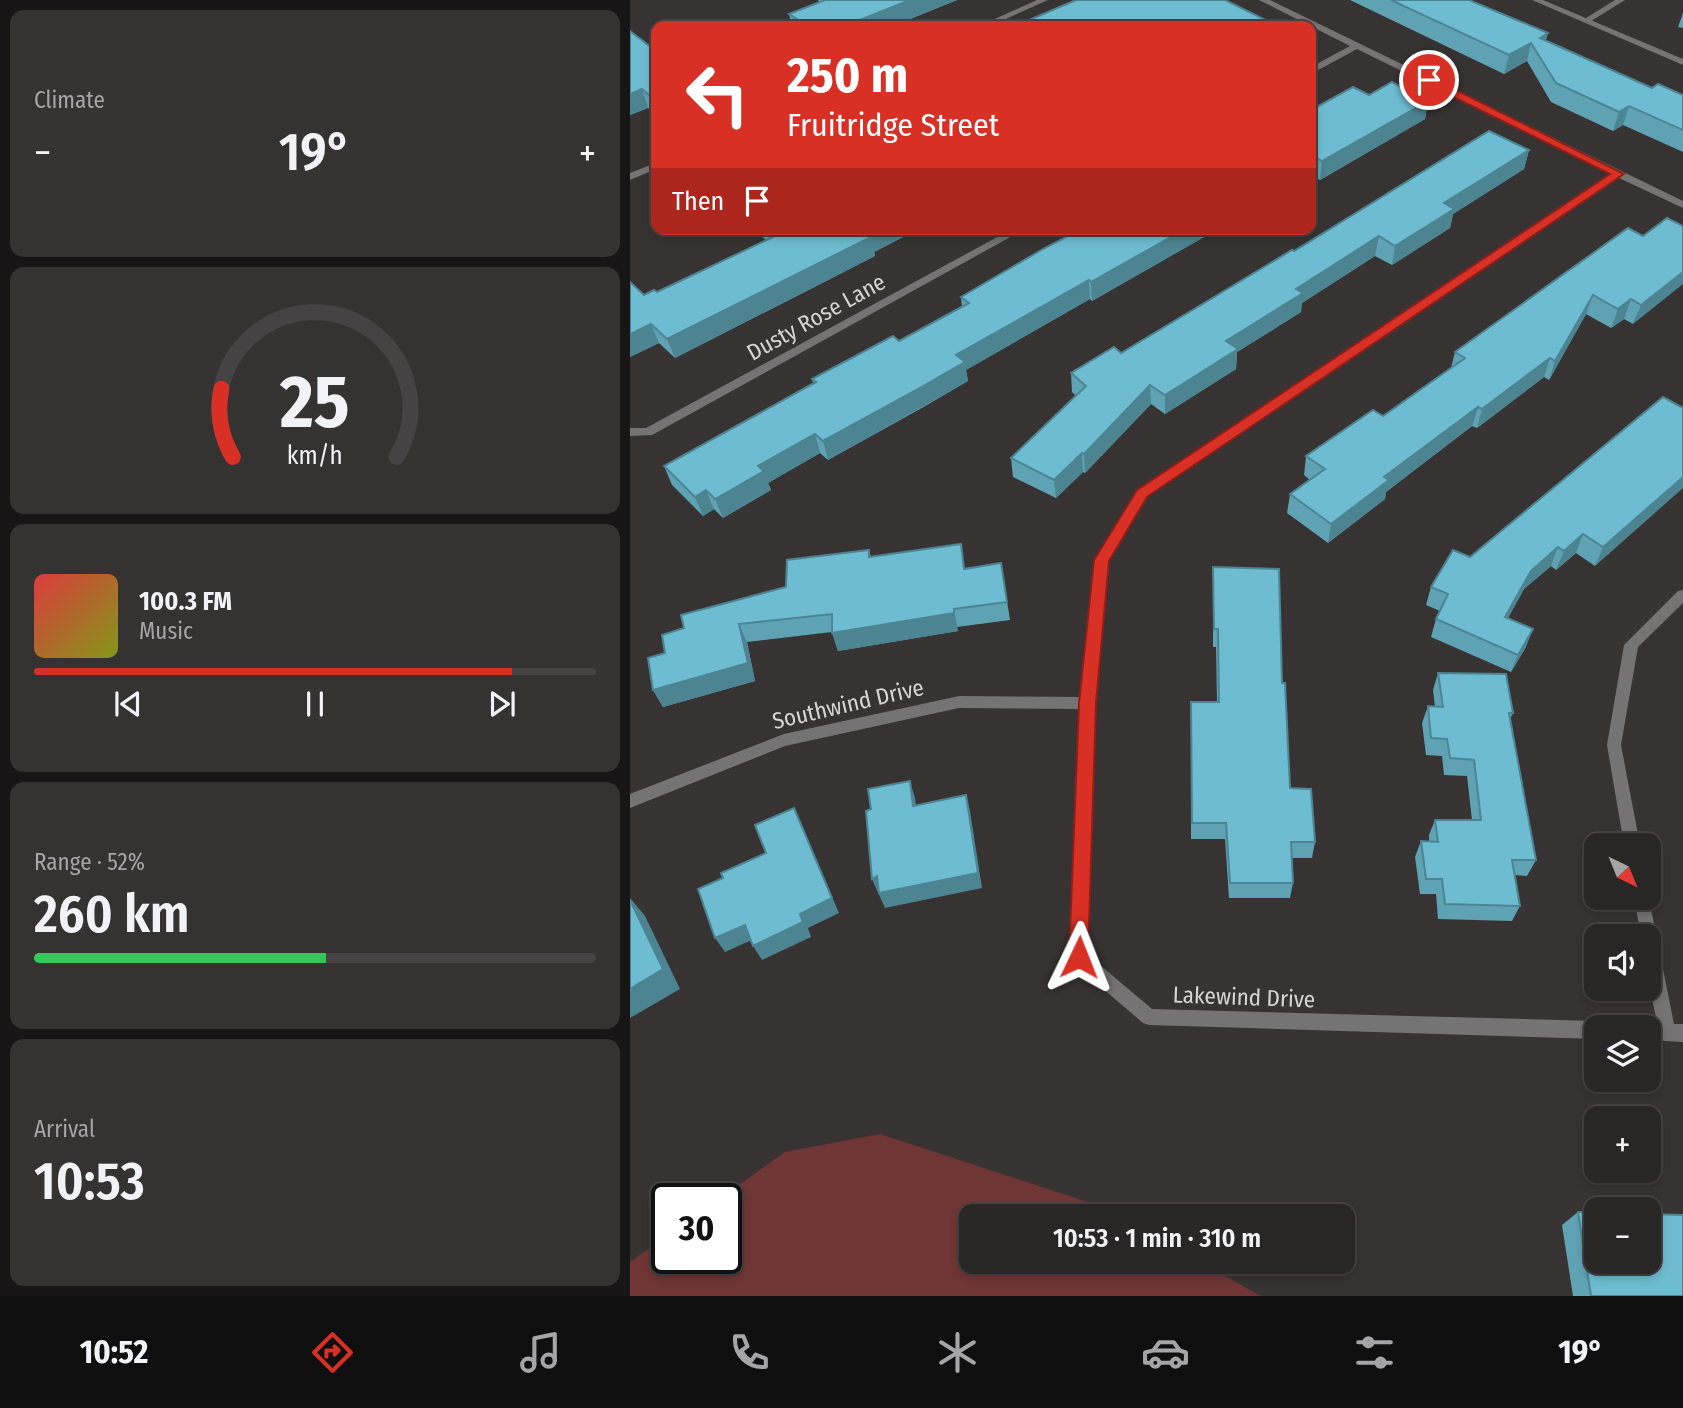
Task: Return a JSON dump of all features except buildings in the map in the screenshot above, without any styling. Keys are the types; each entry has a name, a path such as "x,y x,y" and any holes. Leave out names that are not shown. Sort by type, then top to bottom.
{"street":[{"path":"994,21 1044,0"},
{"path":"1263,0 1306,21"},
{"path":"1536,0 1683,62"},
{"path":"1586,21 1621,0"},
{"path":"1316,26 1683,205"},
{"path":"1316,68 1357,46"},
{"path":"630,177 651,168"},
{"name":"Lakewind Drive","path":"1584,1030 1149,1017 1079,957 1087,703 1101,560 1142,494 1618,174"},
{"name":"Dusty Rose Lane","path":"630,432 648,432 1009,235"},
{"path":"1630,833 1614,745 1631,645 1683,595"},
{"name":"Southwind Drive","path":"630,801 784,740 959,702 1087,703"},
{"path":"1645,910 1675,1032"}],"shaded area":[{"path":"880,1134 1094,1204 959,1204 959,1274 1222,1274 1261,1296 630,1296 630,1262 651,1247 651,1274 742,1274 741,1183 785,1152"}],"route":[{"path":"1079,957 1087,703 1101,560 1142,494 1618,174 1429,80"}]}
